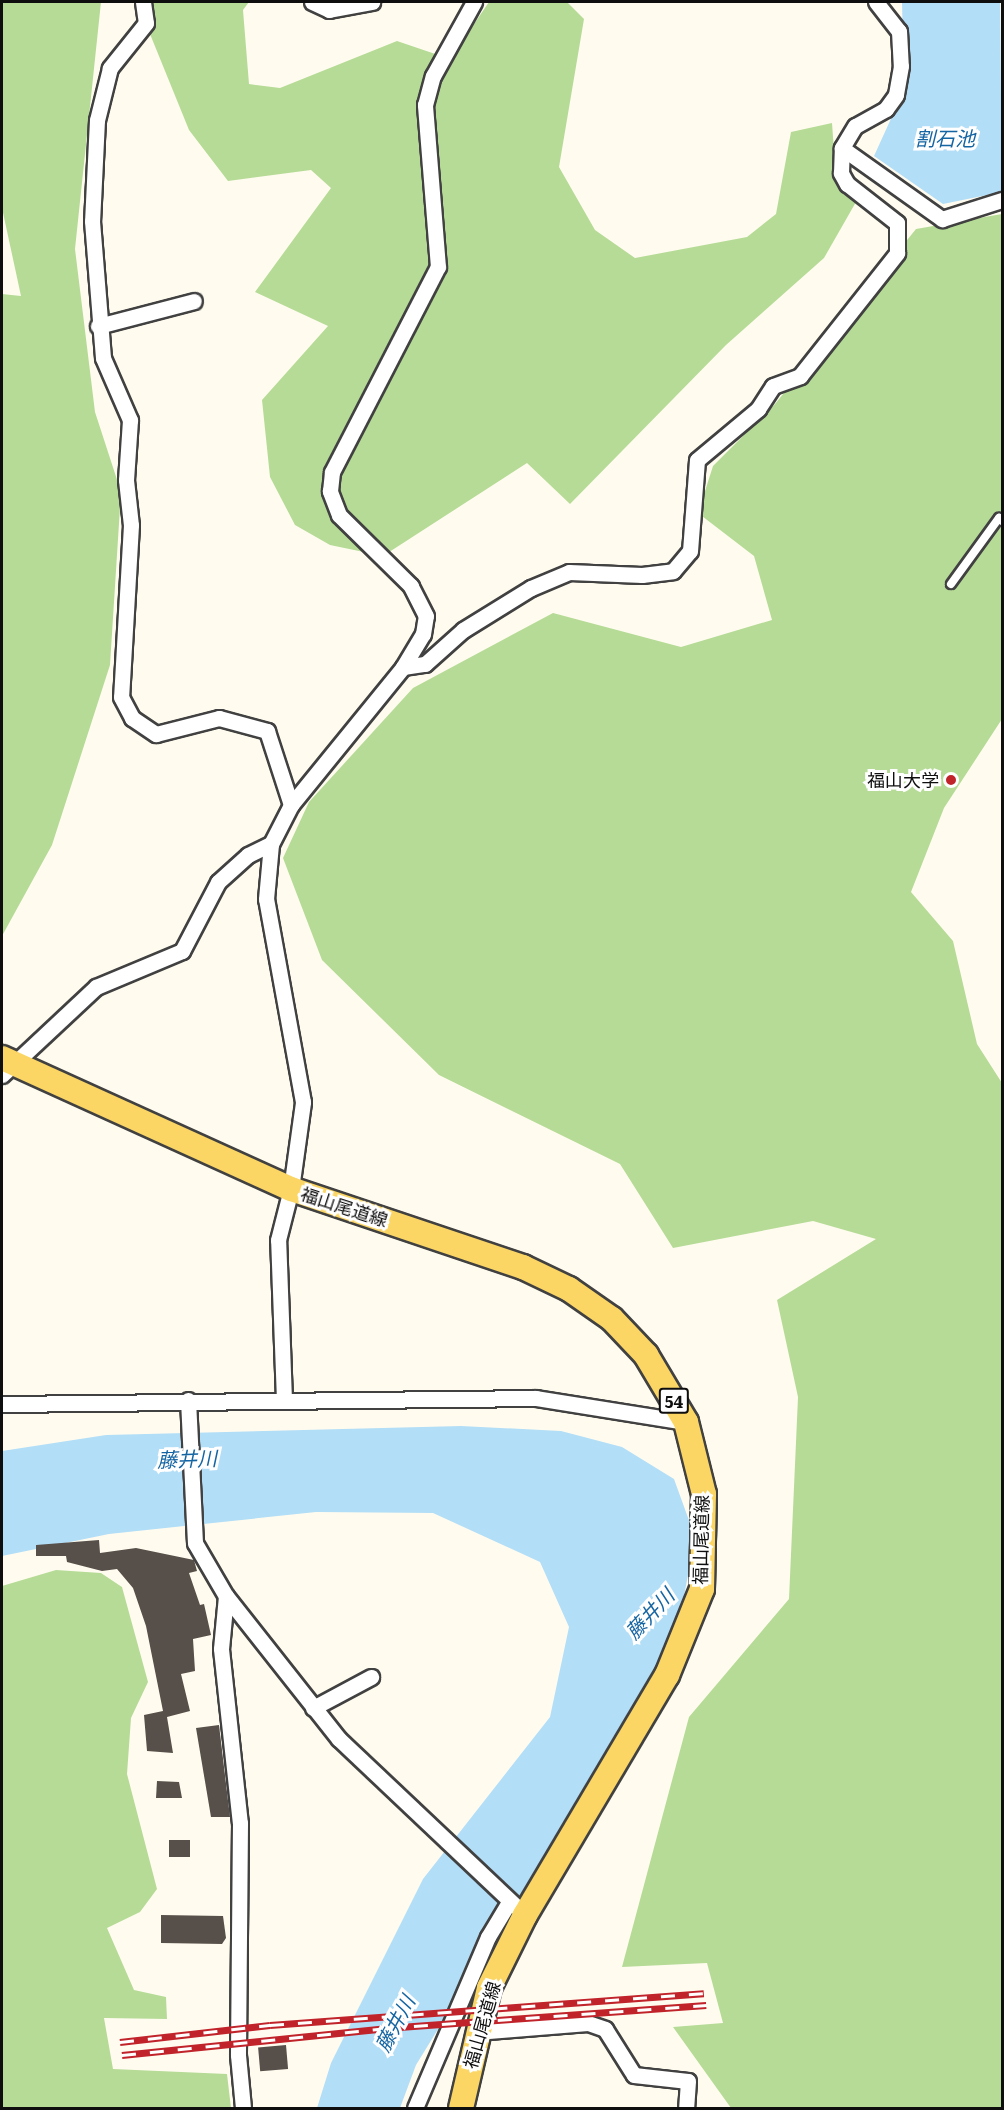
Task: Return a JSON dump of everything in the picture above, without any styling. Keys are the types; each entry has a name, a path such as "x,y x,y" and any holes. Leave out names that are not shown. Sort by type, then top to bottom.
{"main road":[{"name":"福山尾道線","path":"5,1066 291,1189 523,1267 569,1289 612,1319 646,1354 686,1422 704,1494 702,1589 667,1675 514,1905 476,2032 461,2109"}],"street":[{"path":"143,2 146,24 110,68 97,120 92,221 102,358 130,420 126,480 131,525 121,697 132,718 156,734 219,718 267,731 291,805"},
{"path":"312,2 329,10 372,2"},
{"path":"284,1400 278,1240 291,1189 303,1102 266,899 271,844 291,805 403,667 423,634 426,616 411,586 339,515 330,490 336,463 438,267 425,105 432,75 474,2"},
{"path":"403,667 425,664 463,630 531,588 569,572 642,575 673,571 690,551 697,460 758,409 773,386 800,376 897,253 897,223 847,184 841,173 842,148 855,126 886,109 896,95 901,66 898,31 876,2"},
{"path":"842,148 942,219 1002,200"},
{"path":"98,326 194,301"},
{"path":"5,1066 96,987 182,951 218,882 248,855 271,844"},
{"path":"2,1404 188,1407 284,1400 536,1398 686,1422"},
{"path":"188,1407 195,1543 226,1596 313,1708 438,1835 514,1905 483,1947 415,2109"},
{"path":"226,1596 221,1649 240,1823 238,2055 243,2109"},
{"path":"313,1708 371,1677"},
{"path":"476,2032 588,2023 605,2029 634,2075 688,2081 686,2109"}],"lane":[{"path":"951,584 999,518 1002,521"}],"green space":[{"path":"2,2 101,2 75,249 95,412 121,492 110,665 52,845 2,936 2,294 21,296 2,208"},
{"path":"147,2 249,2 243,10 249,84 280,88 397,41 450,59 489,2 567,2 584,19 559,167 595,230 635,258 747,237 776,214 791,132 832,123 836,179 856,202 824,258 726,345 570,504 527,463 383,556 330,545 295,525 270,477 262,400 328,326 255,292 331,188 311,170 228,181 189,130 150,34"},
{"path":"1002,214 1002,719 944,808 911,892 953,941 977,1044 1002,1083 1002,2108 731,2108 673,2027 723,2023 707,1963 622,1967 689,1717 789,1599 798,1397 777,1300 876,1239 813,1221 673,1248 620,1164 439,1075 322,960 283,858 309,802 413,688 553,613 681,647 772,620 754,556 698,513 713,466 775,404 916,229"},
{"path":"56,1570 101,1573 122,1587 148,1682 131,1718 127,1774 157,1889 140,1912 107,1928 134,1990 166,1997 167,2019 104,2018 113,2069 227,2074 231,2108 2,2108 2,1586"}],"water":[{"name":"割石池","path":"902,2 1000,2 1002,192 943,204 874,156 904,90"},
{"name":"藤井川","path":"461,1426 561,1431 622,1447 674,1479 695,1537 682,1607 649,1686 416,2065 400,2108 317,2108 331,2063 423,1879 550,1717 569,1627 540,1562 433,1513 316,1512 109,1534 2,1556 2,1451 106,1435"}],"building":[{"path":"99,1540 100,1553 136,1548 194,1560 197,1571 189,1573 200,1605 204,1604 211,1635 193,1639 195,1671 181,1674 190,1711 167,1717 173,1753 147,1751 144,1715 163,1711 146,1626 133,1588 117,1569 102,1571 67,1562 66,1556 36,1556 36,1545"},
{"path":"219,1725 230,1817 211,1817 196,1728"},
{"path":"157,1781 179,1782 182,1798 156,1798"},
{"path":"169,1840 190,1840 190,1857 169,1857"},
{"path":"161,1915 223,1916 226,1938 222,1944 161,1943"},
{"path":"286,2045 288,2069 260,2071 258,2047"}],"railway":[{"path":"120,2042 270,2025 704,1993"},
{"path":"122,2055 386,2028 706,2005"}],"place":[{"name":"福山大学","path":"951,780"}]}
